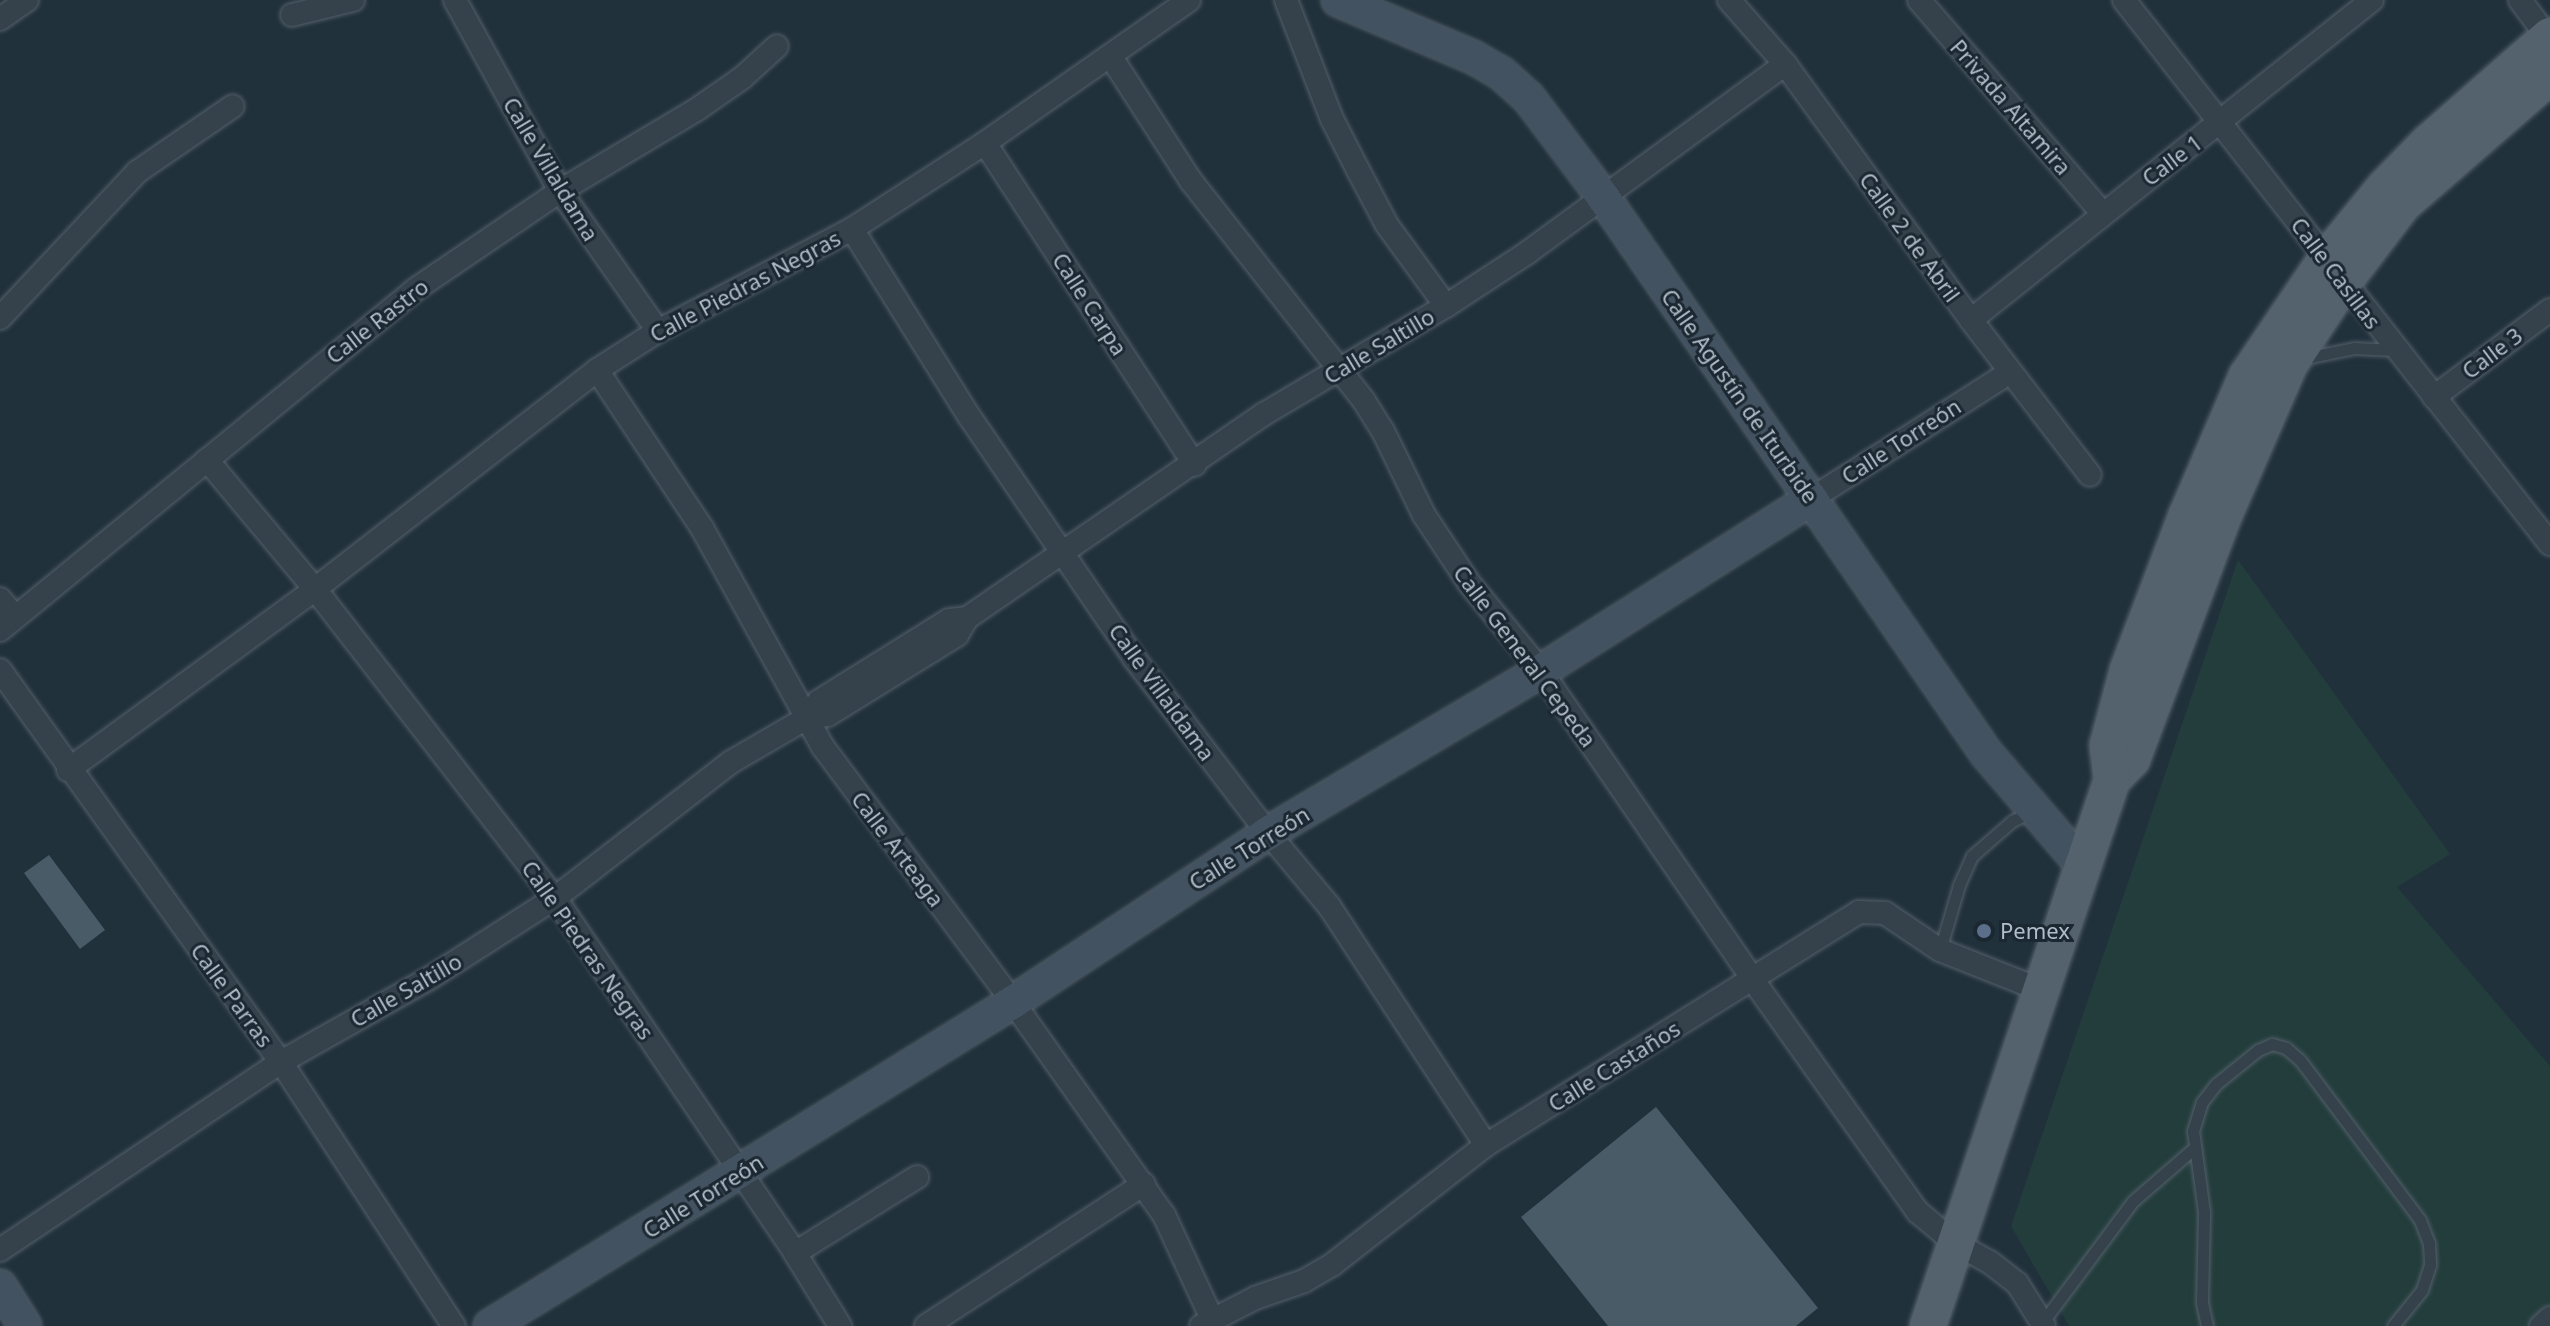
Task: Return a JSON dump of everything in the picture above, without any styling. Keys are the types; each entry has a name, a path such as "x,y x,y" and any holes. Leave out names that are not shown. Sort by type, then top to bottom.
{"main road":[{"path":"1927,1325 2112,780 2132,759 2223,517 2289,365 2335,271 2385,187 2428,143 2549,38"},
{"path":"2112,780 2108,745 2128,670 2187,515 2247,376 2335,271 2403,204 2550,76"}],"street":[{"path":"292,15 353,0"},
{"name":"Calle Villaldama","path":"455,0 560,191 658,331"},
{"name":"Calle Piedras Negras","path":"68,770 315,589 597,370 658,331 852,229 985,143 1189,0"},
{"path":"1286,0 1332,119 1365,184 1387,225 1446,306"},
{"name":"Calle Agustín de Iturbide","path":"1338,0 1439,40 1501,73 1528,97 1603,197 1986,753 2083,866"},
{"name":"Calle 2 de Abril","path":"1729,0 1785,64 1971,320 2090,475"},
{"name":"Privada Altamira","path":"1919,0 2103,214"},
{"name":"Calle Casillas","path":"2124,0 2396,350 2547,535"},
{"name":"Calle 1","path":"1971,320 2372,0"},
{"path":"2520,0 2549,38"},
{"name":"Calle Rastro","path":"8,624 416,289 560,191 696,110 742,78 777,46"},
{"name":"Calle General Cepeda","path":"1111,57 1191,181 1383,431 1424,515 1469,583 1541,671 1753,980 1918,1212 1955,1243 1991,1263 2017,1283 2043,1324"},
{"name":"Calle Saltillo","path":"0,1250 281,1062 430,978 555,898 731,762 805,719 828,715 957,635 967,618 1195,465 1264,414 1446,306 1603,197 1785,64"},
{"path":"0,318 137,172 233,106"},
{"name":"Calle Carpa","path":"985,143 1195,465"},
{"name":"Calle Villaldama","path":"852,229 969,416 1134,658 1268,833 1329,906 1486,1145"},
{"name":"Calle 3","path":"2434,397 2550,310"},
{"name":"Calle Arteaga","path":"597,370 702,528 805,719 885,833 1013,1002 1080,1101 1144,1184 1181,1248 1206,1322"},
{"name":"Calle Torreón","path":"490,1326 741,1174 1013,1002 1268,833 1541,671 2010,372"},
{"name":"Calle Piedras Negras","path":"207,460 315,589 555,898 795,1253 840,1326"},
{"path":"0,599 8,624"},
{"name":"Calle Parras","path":"0,670 68,770 281,1062 454,1326"},
{"name":"Calle Castaños","path":"1206,1322 1255,1298 1304,1281 1333,1264 1486,1145 1859,912 1885,913 1940,950 2041,990"},
{"path":"795,1253 917,1177"},
{"path":"926,1326 1144,1184"},
{"path":"0,1286 25,1326"},
{"path":"2541,1326 2550,1318"}],"lane":[{"path":"2289,365 2311,356 2354,348 2396,350"},
{"path":"1940,950 1959,885 1972,856 2012,821 2034,810"},
{"path":"2207,1326 2202,1302 2204,1212 2193,1149 2193,1131 2202,1102 2241,1063 2272,1044 2286,1048 2300,1060 2405,1197 2429,1243 2430,1265 2422,1290 2393,1326"},
{"path":"2043,1324 2133,1201 2193,1149"}],"green space":[{"path":"2238,560 2450,854 2397,887 2550,1066 2550,1310 2528,1326 2069,1326 2011,1226"}],"building":[{"path":"49,855 105,930 80,949 24,873"},
{"path":"1656,1107 1818,1308 1796,1326 1608,1326 1521,1217"}],"place":[{"name":"Pemex","path":"1984,931"}]}
